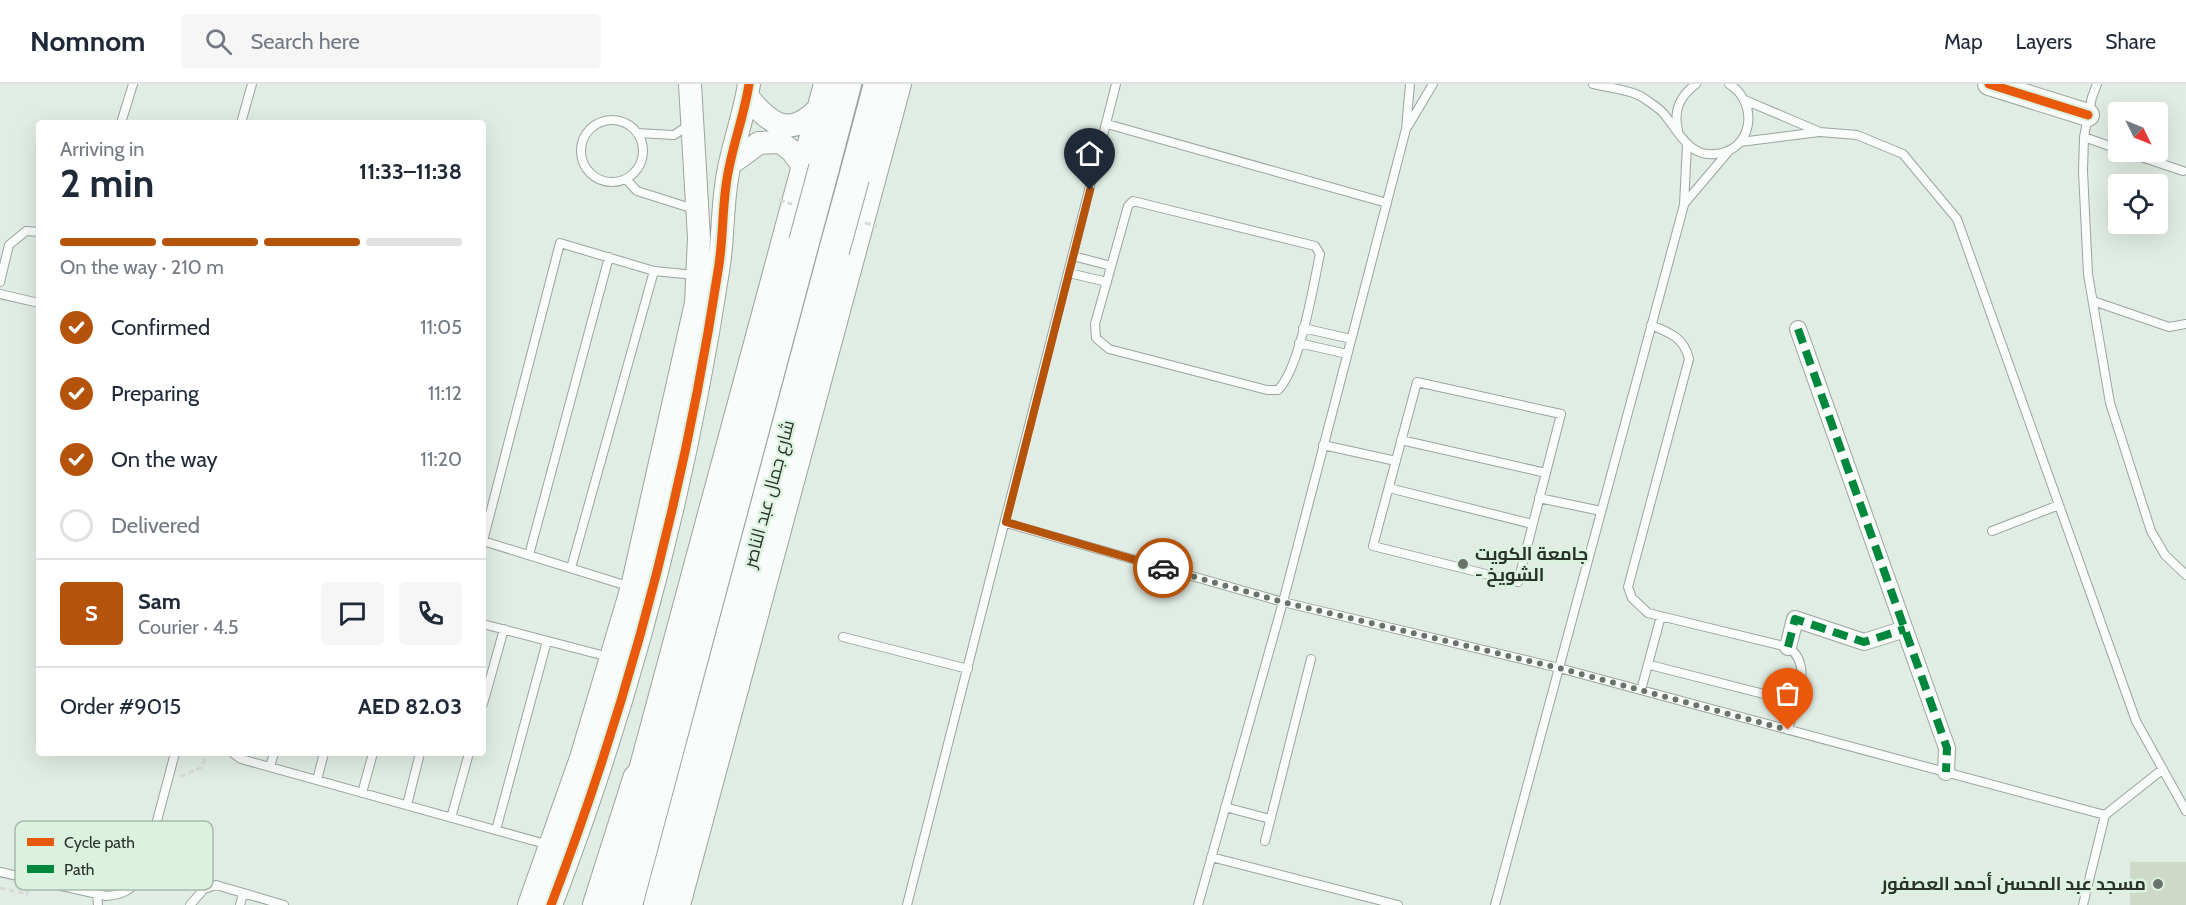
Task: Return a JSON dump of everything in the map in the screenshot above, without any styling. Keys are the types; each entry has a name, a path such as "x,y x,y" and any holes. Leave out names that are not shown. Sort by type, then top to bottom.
{"highway":[{"name":"شارع جمال عبد الناصر","path":"627,905 846,84"},
{"name":"شارع جمال عبد الناصر","path":"659,905 879,84"},
{"path":"598,905 638,779"}],"main road":[{"path":"550,905 551,846 612,658 632,587 696,303 699,275 690,84"},
{"path":"604,905 825,84"},
{"path":"679,905 900,84"},
{"path":"1989,84 2086,126"},
{"path":"748,90 764,118 781,124 802,122 818,109"},
{"path":"529,905 551,875 652,594 681,477 718,269 730,164 748,90"},
{"path":"730,164 759,143 780,142 803,166"}],"street":[{"path":"1798,329 1947,748 1946,772"},
{"path":"1788,647 1795,619 1864,642 1905,628"}],"lane":[{"path":"122,120 133,84"},
{"path":"242,120 252,84"},
{"path":"907,905 1116,84"},
{"path":"1198,905 1283,602 1406,129 1410,84"},
{"path":"1406,129 1433,84"},
{"path":"1593,84 1639,95 1662,111 1688,145 1700,153 1714,155 1729,151"},
{"path":"1684,84 1695,85"},
{"path":"1729,84 1738,89 1747,101 1820,132"},
{"path":"2097,84 2086,126 2087,262 2110,403 2151,531 2165,555 2186,575"},
{"path":"1679,133 1675,119 1678,104 1685,92 1695,85"},
{"path":"1684,205 1729,151 1740,142 1749,123 1747,101"},
{"path":"606,120 624,122 637,133 641,141 642,159 639,167 626,179 609,182 592,176 582,162 581,144 590,128 606,120"},
{"path":"637,133 674,135 691,122"},
{"path":"1107,124 1387,202"},
{"path":"2086,126 2108,142"},
{"path":"1740,142 1820,132 1857,135 1903,154 1957,219 2136,721 2186,811"},
{"path":"1495,905 1684,205 1688,145"},
{"path":"2156,162 2183,171"},
{"path":"626,179 637,191 697,210"},
{"path":"1133,201 1315,246 1320,255 1299,343 1287,381 1278,390 1267,390 1109,349 1096,338 1095,324 1107,282 1128,206 1133,201"},
{"path":"0,282 9,245 26,231 36,232"},
{"path":"486,529 560,243 654,271 699,275"},
{"path":"1073,256 1111,266"},
{"path":"529,555 609,257"},
{"path":"571,568 654,271"},
{"path":"1069,273 1107,282"},
{"path":"0,294 36,302"},
{"path":"2093,301 2169,327 2186,324"},
{"path":"1652,325 1677,336 1686,346 1689,359 1628,587 1632,598 1648,613 1788,647 1795,652 1803,669 1788,730"},
{"path":"1303,328 1351,339"},
{"path":"1299,343 1347,354"},
{"path":"1417,382 1561,414 1518,582 1373,546 1401,440 1417,382"},
{"path":"1401,440 1545,473"},
{"path":"1323,445 1396,461"},
{"path":"1389,488 1532,524"},
{"path":"1539,498 1601,511"},
{"path":"1992,531 2059,505"},
{"path":"1006,522 1283,602 1559,668 2105,815"},
{"path":"486,542 632,587"},
{"path":"1641,690 1650,665 1661,616"},
{"path":"486,625 612,658"},
{"path":"486,693 504,629"},
{"path":"843,637 968,669"},
{"path":"496,830 547,641"},
{"path":"1265,841 1311,659"},
{"path":"1650,665 1795,702"},
{"path":"156,821 174,756"},
{"path":"237,756 551,846"},
{"path":"270,767 273,756"},
{"path":"317,780 323,756"},
{"path":"363,793 372,756"},
{"path":"407,805 419,756"},
{"path":"451,818 468,756"},
{"path":"2083,905 2105,815 2163,769"},
{"path":"1225,807 1270,819"},
{"path":"1210,857 1398,905"},
{"path":"0,872 15,875"},
{"path":"213,886 284,905"},
{"path":"79,890 97,894 123,893 126,890"},
{"path":"190,905 195,897 205,890"},
{"path":"97,894 98,905"},
{"path":"240,905 243,894"}],"path":[{"path":"167,782 202,767 206,756"}],"building":[{"name":"مسجد عبد المحسن أحمد العصفور","path":"2130,862 2186,862 2186,905 2130,905"}],"marked path":[{"path":"1798,329 1947,748 1946,772"},
{"path":"1788,647 1795,619 1864,642 1905,629"}],"cycle path":[{"path":"551,905 605,751 651,593 671,513 705,352 720,260 728,173 749,84"},
{"path":"1989,84 2088,115"}],"way so far":[{"path":"1163,568 1283,602 1559,668 1788,730"}],"place":[{"name":"جامعة الكويت - الشويخ","path":"1463,564"},
{"name":"مسجد عبد المحسن أحمد العصفور","path":"2158,884"}],"route":[{"path":"1090,190 1006,522 1163,568"}]}
